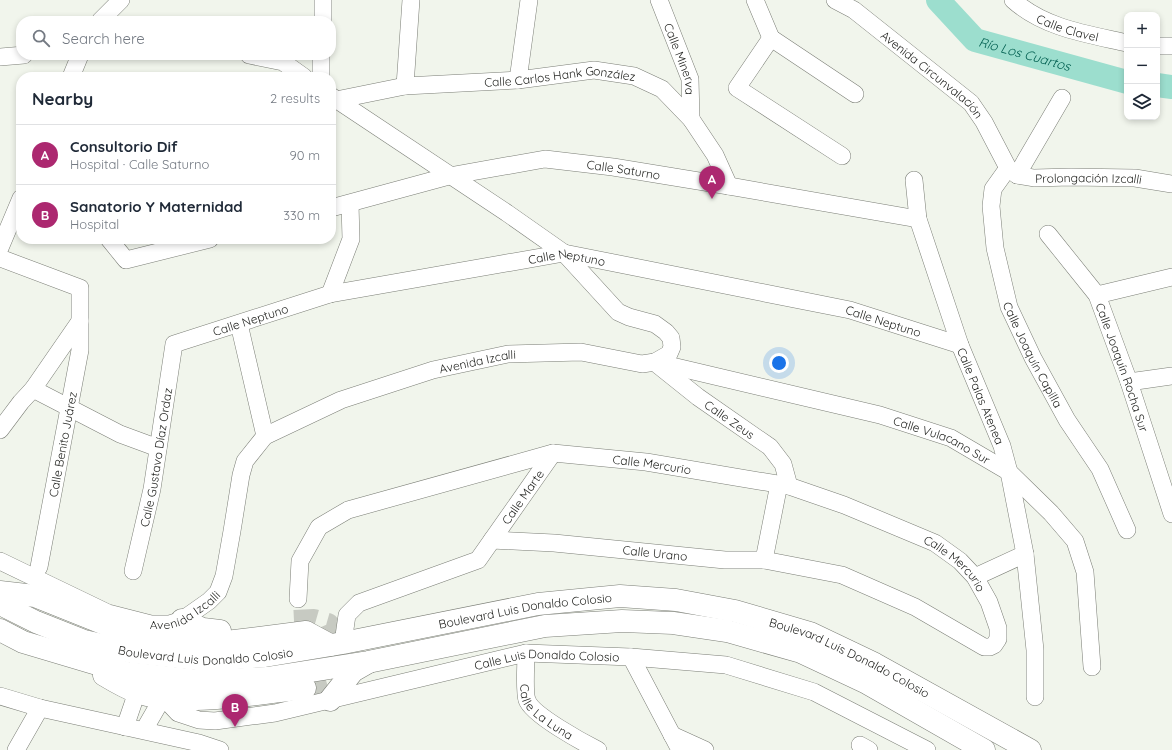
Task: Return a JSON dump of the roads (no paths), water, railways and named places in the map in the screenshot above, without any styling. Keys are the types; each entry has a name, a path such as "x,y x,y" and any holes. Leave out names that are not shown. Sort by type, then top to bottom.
{"highway":[{"path":"0,592 35,596 105,624 164,638 226,642 306,632 336,644"},
{"name":"Boulevard Luis Donaldo Colosio","path":"0,604 36,622 84,641 132,652 206,660 265,656 336,644 538,604 620,596 676,600 735,611 810,633 875,664 1030,750"},
{"path":"182,620 203,629 232,632 294,621"},
{"name":"Boulevard Luis Donaldo Colosio","path":"0,630 23,642 79,660 128,673 200,681 267,678 368,662 545,626 622,621 673,623 719,630 801,652 865,682 984,750"},
{"path":"79,660 107,677 137,692 163,697 198,699 305,688"},
{"path":"330,700 352,671 368,662"}],"street":[{"path":"105,16 121,0"},
{"path":"323,0 323,16"},
{"path":"405,86 411,0"},
{"path":"518,80 529,0"},
{"name":"Calle Minerva","path":"659,0 690,79 691,119"},
{"path":"755,0 771,38 855,94"},
{"name":"Avenida Circunvalación","path":"835,0 854,10 971,103 984,122 1013,172"},
{"name":"Calle Clavel","path":"1013,0 1039,18 1068,30 1124,42"},
{"path":"771,38 737,88 842,156"},
{"path":"1160,46 1172,46"},
{"path":"0,57 16,56"},
{"path":"73,72 78,60"},
{"path":"274,60 284,62 297,72"},
{"path":"321,60 321,72"},
{"name":"Calle Carlos Hank González","path":"336,98 405,86 518,80 594,70 634,76 662,89 691,119 716,155 729,186"},
{"name":"Calle Joaquín Capilla","path":"1062,98 1013,172 993,189 991,206 995,248 1009,307 1033,358 1063,413 1100,469 1127,530"},
{"path":"336,101 507,213 564,253 618,312 629,317 655,324 666,332 671,338 672,347 669,354 655,362"},
{"name":"Calle Saturno","path":"336,207 449,176 544,160 613,167 918,219"},
{"name":"Prolongación Izcalli","path":"1013,172 1034,178 1135,178 1172,184"},
{"name":"Calle Palas Atenea","path":"914,180 918,219 960,345 1002,446 1010,472 1025,554 1035,650 1035,697"},
{"path":"330,294 351,239 350,204"},
{"path":"0,248 16,210"},
{"name":"Calle Joaquín Rocha Sur","path":"1048,234 1097,295 1129,382 1172,514"},
{"path":"113,244 126,260 190,244"},
{"name":"Calle Neptuno","path":"174,344 330,294 564,253 850,310 960,345"},
{"name":"Calle Benito Juárez","path":"0,258 80,288 80,350 39,567"},
{"path":"1097,295 1172,277"},
{"path":"0,430 33,389 80,321"},
{"path":"239,324 265,436"},
{"name":"Calle Gustavo Díaz Ordaz","path":"133,571 152,489 174,344"},
{"name":"Avenida Izcalli","path":"0,561 108,613 151,624 169,624 182,620 209,601 218,592 226,561 241,475 245,461 265,436 341,400 433,370 508,354 581,352 642,364 655,362"},
{"name":"Calle Vulacano Sur","path":"655,362 880,415 951,438 1010,472 1051,513 1075,541 1085,572 1092,667"},
{"name":"Calle Zeus","path":"655,362 698,397 770,447 783,464 784,485"},
{"path":"1129,382 1172,376"},
{"path":"33,389 69,409 120,434 158,448"},
{"name":"Calle Mercurio","path":"298,599 300,561 319,527 348,510 553,453 646,462 784,485 844,505 935,543 960,561 975,577 989,602 998,628 998,639 994,645"},
{"name":"Calle Marte","path":"492,540 553,453"},
{"path":"764,560 784,485"},
{"path":"336,644 347,615 359,603 478,560 492,540"},
{"name":"Calle Urano","path":"492,540 554,543 725,560 764,560 842,576 915,607 984,647 994,645"},
{"path":"975,577 1025,554"},
{"name":"Calle Luis Donaldo Colosio","path":"163,697 178,713 199,720 215,720 275,713 526,653 631,658 726,665 814,692 916,747"},
{"name":"Calle La Luna","path":"526,653 527,700 534,710 580,741 598,750"},
{"path":"631,658 680,750"},
{"path":"126,727 137,692"},
{"path":"0,696 40,708 144,730 199,743 220,750"},
{"path":"144,730 163,697"},
{"path":"198,699 199,743"},
{"path":"16,750 40,708"},
{"path":"672,735 705,750"}],"waterway":[{"name":"Río Los Cuartos","path":"938,0 975,40 1124,81"},
{"name":"Río Los Cuartos","path":"1160,85 1172,87"}],"tunnel":[{"path":"294,621 314,620 328,624 338,647 338,667 329,681 305,688"}],"place":[{"name":"Consultorio Dif","path":"712,199"},
{"name":"Sanatorio Y Maternidad","path":"235,727"}]}
